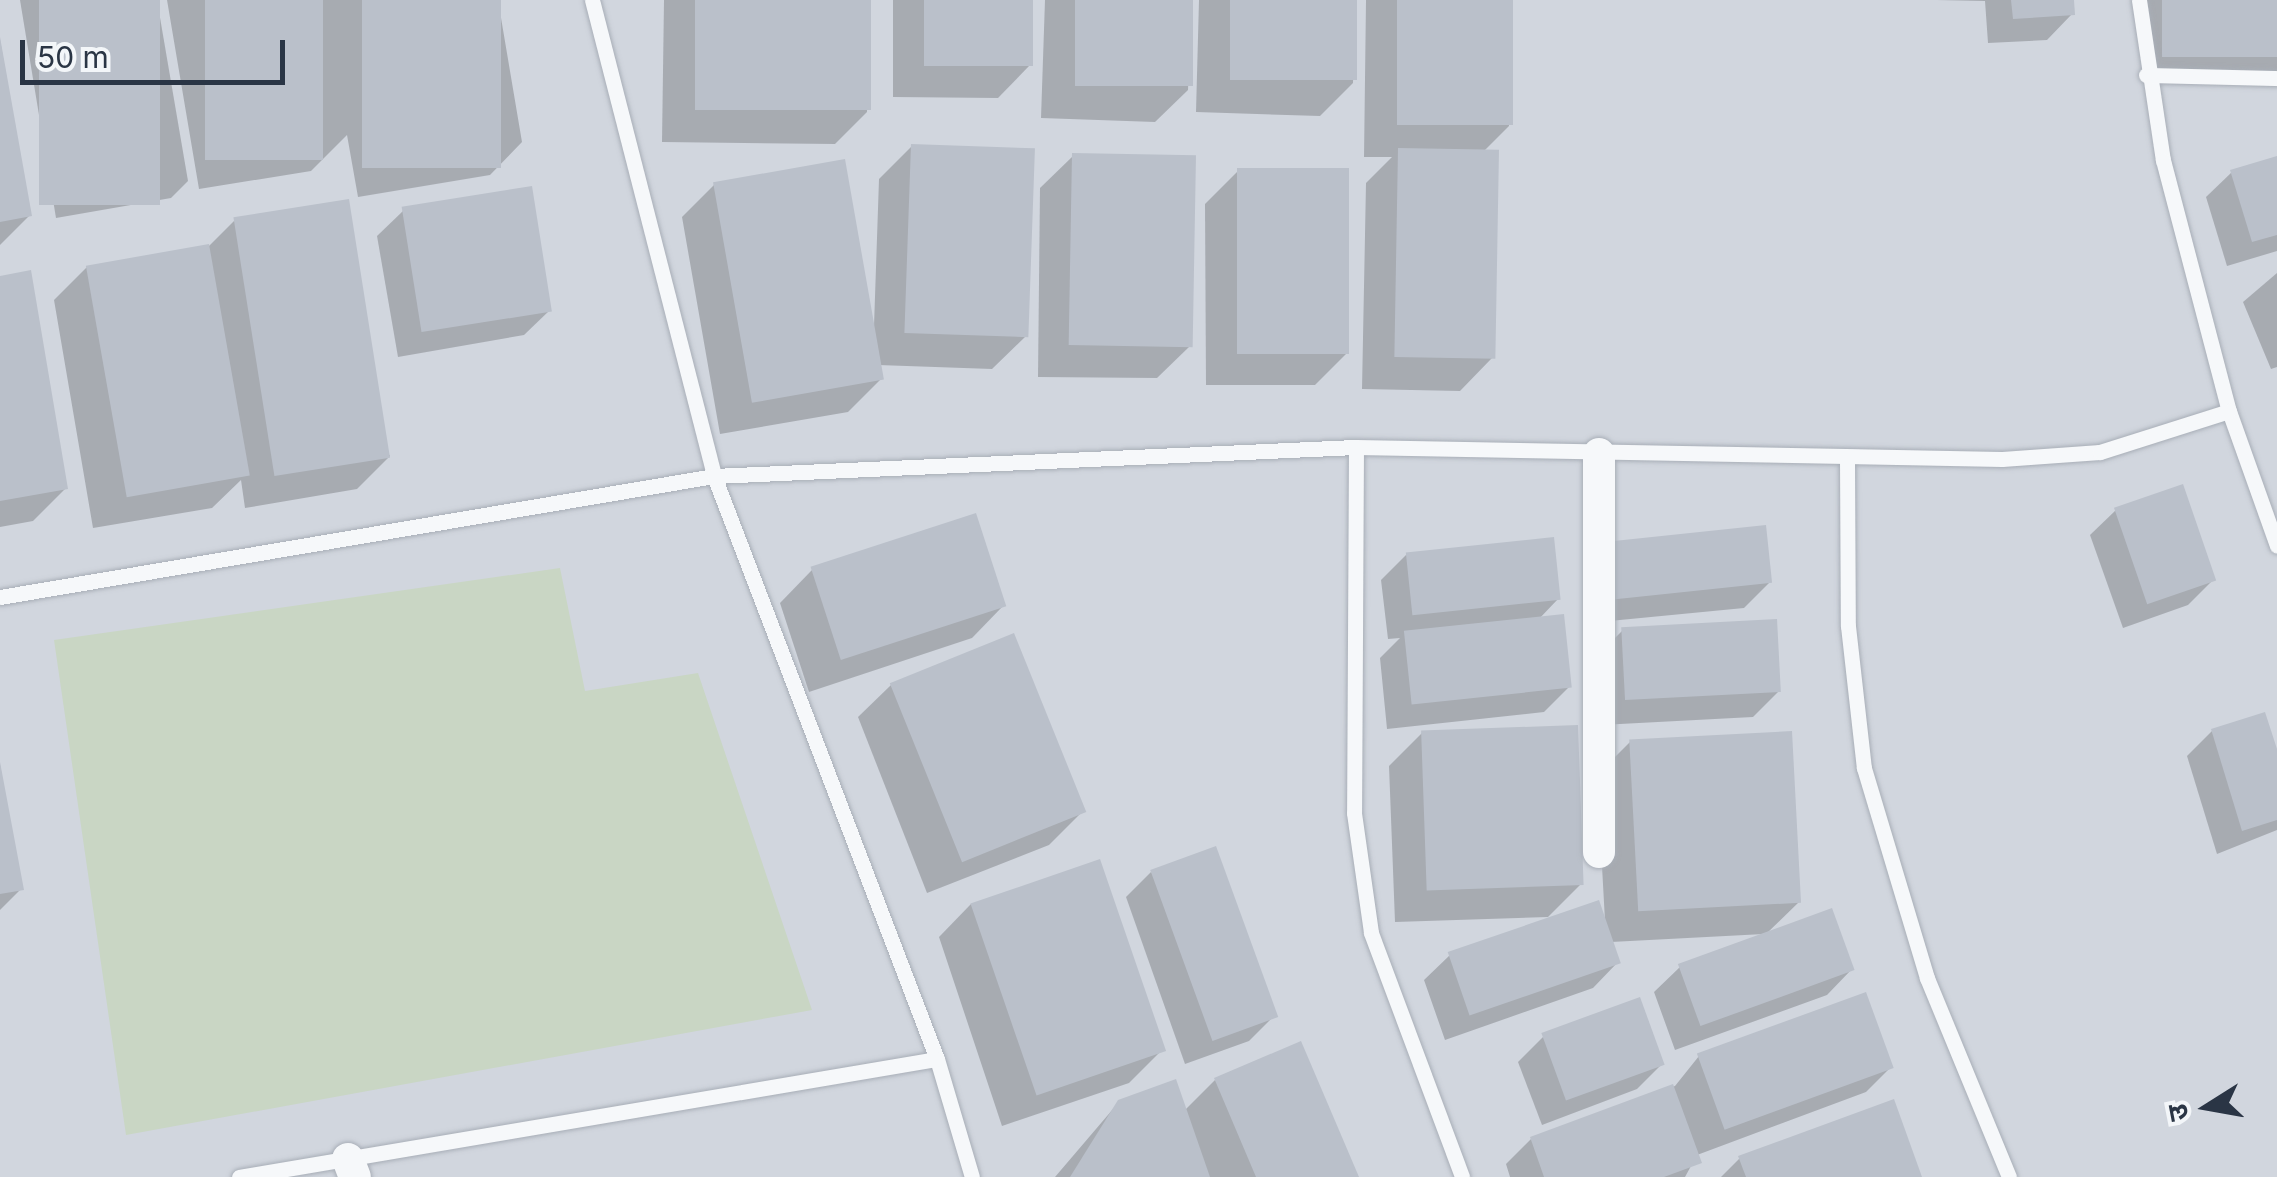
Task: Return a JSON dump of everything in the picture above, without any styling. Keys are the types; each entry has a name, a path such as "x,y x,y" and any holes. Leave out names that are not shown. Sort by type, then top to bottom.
{"street":[{"path":"1599,454 1599,852"}],"lane":[{"path":"592,0 714,476 937,1059 972,1177"},
{"path":"2139,0 2146,74 2229,412 2277,546"},
{"path":"2146,74 2277,78"},
{"path":"0,597 714,476 1356,447 1847,460 2100,452 2229,412"},
{"path":"1356,447 1354,813 1369,916 1462,1177"},
{"path":"1847,460 1848,626 1864,768 1927,978 2009,1177"},
{"path":"239,1177 352,1168 937,1059"}],"shaded area":[{"path":"0,0 2277,0 2277,1177 0,1177"}],"green space":[{"path":"560,568 585,691 698,673 812,1010 126,1135 54,640"}],"building":[{"path":"39,0 160,0 160,205 39,205"},
{"path":"205,0 323,0 323,160 205,160"},
{"path":"362,0 501,0 501,168 362,168"},
{"path":"695,0 871,0 871,110 695,110"},
{"path":"924,0 1033,0 1033,66 924,66"},
{"path":"1075,0 1193,0 1193,86 1075,86"},
{"path":"1230,0 1357,0 1357,80 1230,80"},
{"path":"1397,0 1513,0 1513,125 1397,125"},
{"path":"2011,0 2074,0 2075,15 2013,19"},
{"path":"2162,0 2277,0 2277,57 2162,57"},
{"path":"0,37 32,216 0,222"},
{"path":"911,144 1035,148 1028,337 904,333"},
{"path":"1398,148 1499,150 1495,359 1394,357"},
{"path":"1072,153 1196,155 1193,347 1069,345"},
{"path":"2277,156 2277,235 2252,242 2230,170"},
{"path":"845,159 884,380 752,403 713,182"},
{"path":"1237,168 1349,168 1349,354 1237,354"},
{"path":"532,186 552,311 421,332 402,207"},
{"path":"349,199 390,458 274,476 233,217"},
{"path":"209,244 250,475 127,497 86,266"},
{"path":"31,270 68,489 0,501 0,276"},
{"path":"2183,484 2216,580 2147,604 2114,508"},
{"path":"976,513 1006,606 841,660 811,567"},
{"path":"1766,525 1772,583 1613,599 1607,542"},
{"path":"1554,537 1561,600 1412,615 1406,553"},
{"path":"1564,614 1572,688 1412,704 1404,631"},
{"path":"1777,619 1781,692 1625,700 1621,627"},
{"path":"1014,633 1086,812 962,862 890,683"},
{"path":"2265,712 2277,749 2277,820 2242,831 2211,729"},
{"path":"1578,725 1584,885 1427,890 1421,730"},
{"path":"1792,731 1801,903 1638,911 1629,740"},
{"path":"0,762 24,890 0,894"},
{"path":"1216,846 1278,1017 1212,1041 1150,870"},
{"path":"1100,859 1166,1051 1037,1096 970,904"},
{"path":"1599,900 1621,963 1470,1015 1448,952"},
{"path":"1832,908 1855,970 1700,1026 1678,964"},
{"path":"1866,992 1894,1068 1725,1130 1697,1054"},
{"path":"1640,997 1665,1065 1566,1101 1541,1033"},
{"path":"1301,1041 1359,1177 1256,1177 1214,1078"},
{"path":"1176,1079 1210,1177 1070,1177 1118,1100"},
{"path":"1673,1084 1702,1163 1664,1177 1544,1177 1530,1137"},
{"path":"1894,1099 1922,1177 1746,1177 1738,1156"}]}
